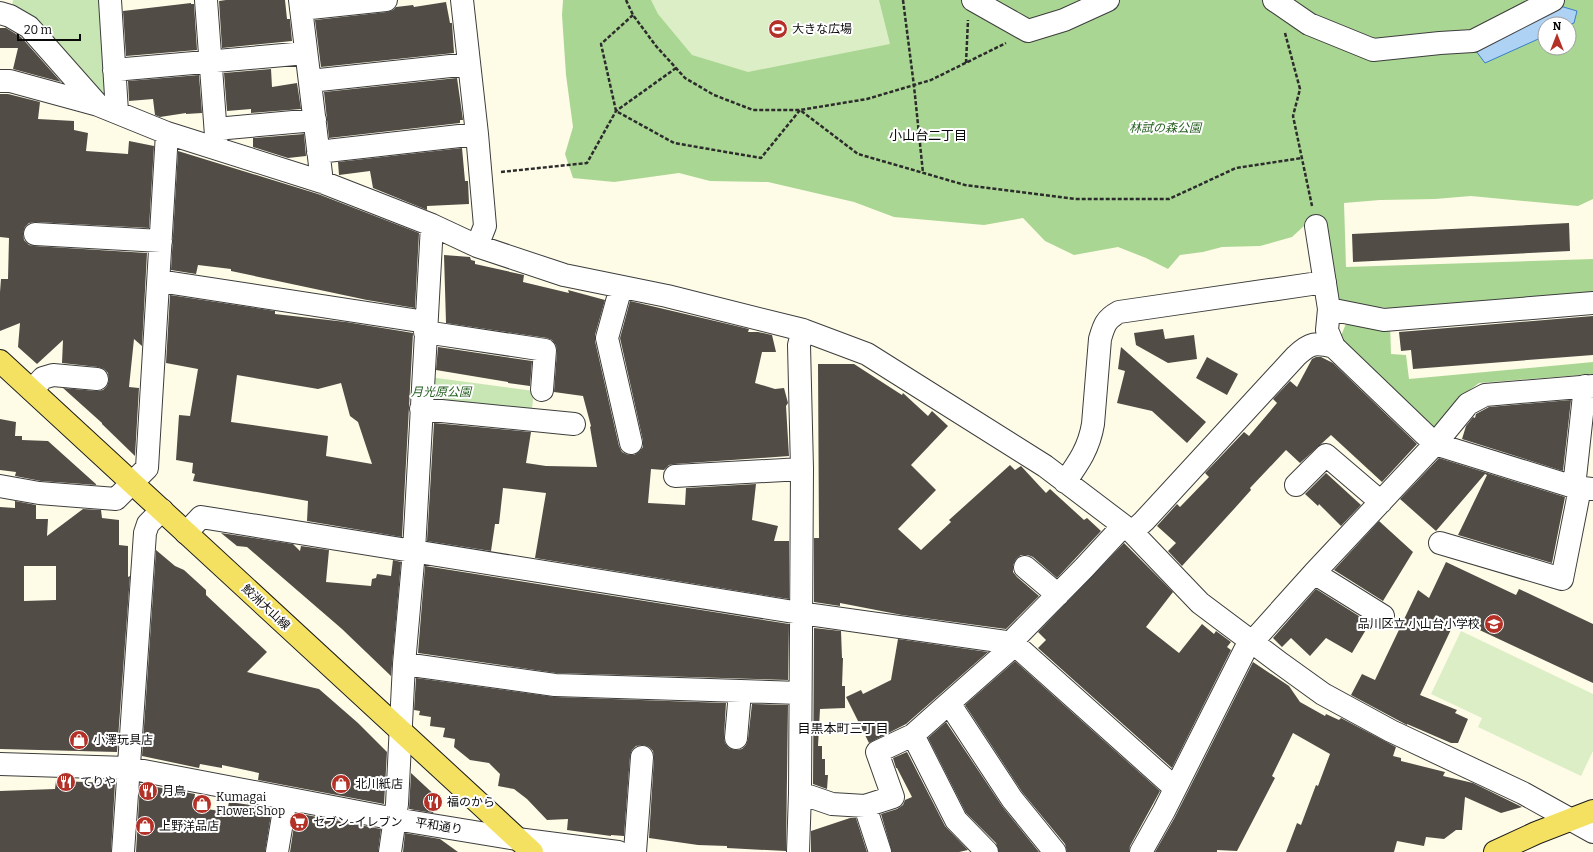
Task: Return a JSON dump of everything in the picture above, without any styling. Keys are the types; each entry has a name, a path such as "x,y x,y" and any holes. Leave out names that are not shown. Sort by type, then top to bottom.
{"main road":[{"name":"鮫洲大山線","path":"0,361 525,846"},
{"path":"1502,851 1536,833 1593,811"}],"street":[{"path":"107,108 114,70 110,0"},
{"path":"206,0 217,139"},
{"path":"322,182 300,5 386,0"},
{"path":"462,0 477,134 485,226 476,246"},
{"path":"970,8 1028,31 1064,20 1108,0"},
{"path":"1274,0 1309,24 1373,50 1473,41 1553,0"},
{"path":"0,13 10,16 29,27 107,108"},
{"path":"114,70 306,53"},
{"path":"310,81 469,64"},
{"path":"0,81 10,81 107,108 167,132 217,139 432,225 476,246 564,275 667,296 803,330 867,354 1045,466 1127,529 1200,603 1324,694 1391,731 1523,793 1593,832"},
{"path":"217,139 314,120"},
{"path":"0,486 40,493 116,498 148,468 160,280 167,132"},
{"path":"318,152 477,134"},
{"path":"390,852 395,819 404,664 414,551 432,225"},
{"path":"1316,226 1328,309 1327,330 1334,347 1435,444 1582,488"},
{"path":"35,234 162,241"},
{"path":"160,280 426,327 545,350 542,390"},
{"path":"1065,482 1086,451 1091,438 1100,339 1103,328 1109,318 1120,312 1325,282"},
{"path":"621,287 607,338 631,443"},
{"path":"1328,309 1384,320 1593,303"},
{"path":"798,852 800,793 802,469 799,345 803,330"},
{"path":"800,793 832,804 865,806 893,797 877,752 913,735 1009,650 1016,637 1127,529 1144,522 1306,347 1319,343 1334,347"},
{"path":"32,390 43,378 54,375 97,379"},
{"path":"1141,852 1245,650 1314,573 1435,444 1468,404 1486,395 1589,386 1582,488 1562,579 1440,543"},
{"path":"421,409 574,424"},
{"path":"1296,485 1326,455 1381,502"},
{"path":"675,476 802,469"},
{"path":"123,852 145,534 148,524 162,510"},
{"path":"186,534 201,517 800,613 1013,643 1175,788"},
{"path":"1025,567 1058,595"},
{"path":"1314,573 1383,616"},
{"path":"404,664 555,685 800,693"},
{"path":"736,738 740,692"},
{"path":"949,703 1012,799 1055,852"},
{"path":"913,735 956,820 986,852"},
{"path":"635,852 642,757"},
{"name":"平和通り","path":"0,764 128,768 395,819 525,846 618,852"},
{"path":"277,852 286,798"},
{"path":"865,806 880,852"}],"path":[{"path":"626,0 633,15 656,46 685,78 714,95 753,110 800,110 867,99 914,86 932,80 1028,31"},
{"path":"903,0 923,173"},
{"path":"966,63 970,8"},
{"path":"633,15 601,44 616,111 674,144 760,158 800,110"},
{"path":"1283,28 1300,89 1293,116 1316,226"},
{"path":"480,174 587,163 616,111 676,68"},
{"path":"800,110 858,154 965,185 1075,199 1169,199 1236,168 1302,158"}],"green space":[{"path":"13,0 103,0 110,110 10,16"},
{"name":"林試の森公園","path":"563,0 1593,0 1593,199 1578,206 1471,196 1344,203 1346,267 1593,259 1593,298 1388,308 1334,303 1316,215 1292,237 1260,246 1222,247 1203,252 1180,255 1168,269 1146,258 1118,247 1074,255 1045,241 1023,218 984,225 894,217 854,202 768,182 710,181 679,173 614,182 573,178 565,154 573,127 566,75 562,15"},
{"name":"大きな広場","path":"651,0 879,0 890,44 748,72 692,55 658,14"},
{"path":"1347,321 1390,324 1391,354 1406,355 1409,379 1593,362 1593,374 1479,383 1464,394 1434,434 1339,341"},
{"name":"月光原公園","path":"429,377 534,391 531,418 426,404"},
{"path":"1461,631 1593,694 1593,751 1581,776 1478,727 1482,718 1431,694"}],"water":[{"path":"1560,6 1577,11 1576,16 1541,16"},
{"path":"1537,18 1537,40 1485,63 1476,51"}],"building":[{"path":"285,0 287,19 290,19 292,41 222,48 219,1"},
{"path":"446,2 450,23 452,23 454,53 321,67 315,20 387,12 396,7 413,5 414,7"},
{"path":"191,3 194,4 197,50 126,56 123,11"},
{"path":"0,28 6,28 21,37 61,82 13,69 18,48 0,48"},
{"path":"271,69 272,87 297,83 301,109 251,113 251,109 227,111 224,73"},
{"path":"199,75 202,113 186,113 160,117 155,115 153,99 129,101 128,81"},
{"path":"457,78 463,120 460,120 460,123 329,138 324,92"},
{"path":"0,94 8,94 40,102 38,119 74,121 74,130 88,133 86,151 128,154 129,141 154,146 149,228 36,222 29,223 25,227 23,233 24,240 29,245 34,246 147,253 142,346 134,339 129,387 139,388 135,456 102,423 63,388 96,391 103,390 107,386 109,380 108,373 104,369 62,363 63,340 37,364 18,347 20,323 0,331 1,279 8,279 9,238 0,237"},
{"path":"304,134 306,156 288,158 253,147 253,138"},
{"path":"462,148 465,181 468,181 469,204 427,206 427,210 373,188 370,171 339,175 338,162"},
{"path":"178,151 318,194 419,233 415,308 367,300 231,271 231,269 198,265 196,274 171,270"},
{"path":"1569,223 1570,251 1353,262 1352,234"},
{"path":"444,255 470,257 471,260 475,261 475,264 524,275 523,282 569,293 568,290 605,300 595,335 595,341 619,446 622,452 628,455 634,455 643,447 643,441 620,338 630,301 749,329 748,332 758,332 772,335 776,352 762,352 755,383 775,389 784,388 788,403 786,406 789,456 674,464 669,465 664,470 651,469 648,503 685,505 686,488 756,484 752,520 778,526 774,541 789,541 789,599 535,558 546,493 503,488 499,524 495,524 491,551 427,541 434,423 531,432 526,463 546,466 597,467 591,426 583,396 554,392 557,351 556,345 552,340 446,323"},
{"path":"170,295 275,311 275,314 346,322 413,333 402,537 307,521 308,501 193,481 195,474 192,473 193,463 176,460 179,415 190,416 198,369 166,363","holes":["237,375 318,389 341,383 350,416 358,422 372,464 326,456 328,436 231,422"]},
{"path":"1593,316 1593,355 1413,369 1411,350 1401,351 1399,332"},
{"path":"1163,329 1165,339 1194,335 1197,359 1168,363 1136,345 1134,333"},
{"path":"438,347 532,361 530,386 436,370"},
{"path":"1121,347 1206,422 1187,443 1152,411 1117,403 1125,371 1118,369"},
{"path":"1207,357 1238,374 1227,395 1196,378"},
{"path":"1321,357 1333,363 1417,444 1382,482 1331,435 1300,463 1286,450 1250,488 1251,490 1182,566 1168,551 1176,543 1157,526 1177,504 1180,507 1209,477 1205,473 1244,432 1249,436 1277,403 1273,399 1290,381 1297,387 1312,359"},
{"path":"818,364 854,364 902,395 903,393 928,416 932,411 948,426 911,465 936,490 898,529 921,550 951,522 949,520 1010,465 1015,470 1021,466 1046,493 1050,489 1084,520 1087,518 1101,531 1057,578 1033,557 1021,555 1016,559 1013,565 1013,572 1039,596 1006,629 902,615 840,603 840,606 814,602 814,538 819,538"},
{"path":"1571,400 1563,471 1462,439 1466,426 1473,417 1475,418 1476,414 1489,407"},
{"path":"0,419 16,422 15,436 22,436 22,440 48,441 97,485 41,481 15,476 16,472 0,470"},
{"path":"1439,458 1565,497 1552,563 1458,535 1487,475 1485,474 1436,531 1400,499"},
{"path":"1326,473 1361,505 1341,526 1319,504 1318,506 1305,494"},
{"path":"15,501 36,505 36,519 48,519 47,536 83,509 101,510 102,518 119,520 119,545 128,546 128,577 130,576 117,752 0,749 0,507 15,508","holes":["24,566 56,566 56,600 24,601"]},
{"path":"1379,521 1413,552 1383,601 1334,570"},
{"path":"221,533 293,544 300,551 301,546 329,550 326,582 371,586 372,579 376,578 377,574 391,576 393,560 401,562 391,676 342,629 247,547 237,546"},
{"path":"1124,543 1173,592 1146,627 1179,653 1202,624 1214,634 1216,631 1231,642 1227,647 1231,650 1172,768 1038,648 1046,640 1038,632"},
{"path":"156,550 175,566 184,570 206,590 206,595 267,652 247,672 319,689 358,723 387,752 384,804 258,780 259,773 222,765 222,768 200,764 199,768 142,756"},
{"path":"1446,562 1516,595 1519,589 1593,624 1593,683 1456,619 1420,695 1457,710 1455,713 1468,719 1458,743 1451,743 1407,725 1351,695 1362,674 1375,680 1418,590 1429,598"},
{"path":"425,566 789,624 788,680 556,673 418,653"},
{"path":"1316,589 1370,623 1352,653 1326,638 1310,656 1291,638 1282,647 1273,638"},
{"path":"814,628 841,631 843,658 842,686 845,686 845,708 820,709 818,746 822,746 822,759 825,759 825,775 828,775 827,789 813,784"},
{"path":"898,639 988,652 906,724 869,743 846,697 861,690 863,694 891,680"},
{"path":"1015,661 1160,791 1130,846 1129,852 1067,852 1065,844 1022,792 965,705"},
{"path":"1253,662 1289,686 1300,702 1325,716 1326,714 1339,720 1341,718 1396,747 1393,756 1401,758 1401,761 1445,772 1443,776 1473,783 1522,807 1501,813 1465,797 1462,830 1456,830 1444,839 1426,837 1424,846 1397,841 1394,852 1286,852 1297,823 1301,825 1316,785 1318,786 1330,754 1293,733 1272,776 1275,778 1237,851 1217,850 1217,852 1155,852 1175,817"},
{"path":"416,678 555,697 726,703 725,743 729,748 735,750 742,749 746,745 752,704 788,705 786,851 727,848 727,846 698,845 649,838 654,758 653,751 649,747 643,745 636,746 632,750 630,756 624,836 611,836 567,830 568,819 547,820 527,799 514,789 498,786 500,774 489,763 470,760 454,747 455,739 443,737 445,728 430,726 431,717 419,715 420,711 414,710"},
{"path":"946,722 1002,806 1039,852 999,852 996,843 966,813 928,738"},
{"path":"907,752 945,826 968,850 959,852 892,852 881,814 897,809 903,805 905,800 912,797 896,768 893,758"},
{"path":"411,773 439,799 433,813 409,809"},
{"path":"56,781 115,783 111,852 0,852 0,791 55,789"},
{"path":"140,784 195,794 193,807 227,812 229,802 272,808 265,852 136,852"},
{"path":"296,813 381,829 378,852 290,852"},
{"path":"850,818 856,818 867,852 811,852 811,831"},
{"path":"405,833 440,839 458,852 403,852"}],"place":[{"name":"大きな広場","path":"778,29"},
{"name":"品川区立 小山台小学校","path":"1494,624"},
{"name":"小澤玩具店","path":"79,740"},
{"name":"てりや","path":"66,782"},
{"name":"北川紙店","path":"341,784"},
{"name":"月鳥","path":"148,791"},
{"name":"福のから","path":"433,802"},
{"name":"Kumagai Flower Shop","path":"202,804"},
{"name":"セブン-イレブン","path":"299,822"},
{"name":"上野洋品店","path":"145,826"}],"district":[{"name":"小山台二丁目","path":"928,135"},
{"name":"目黒本町三丁目","path":"843,728"}]}
